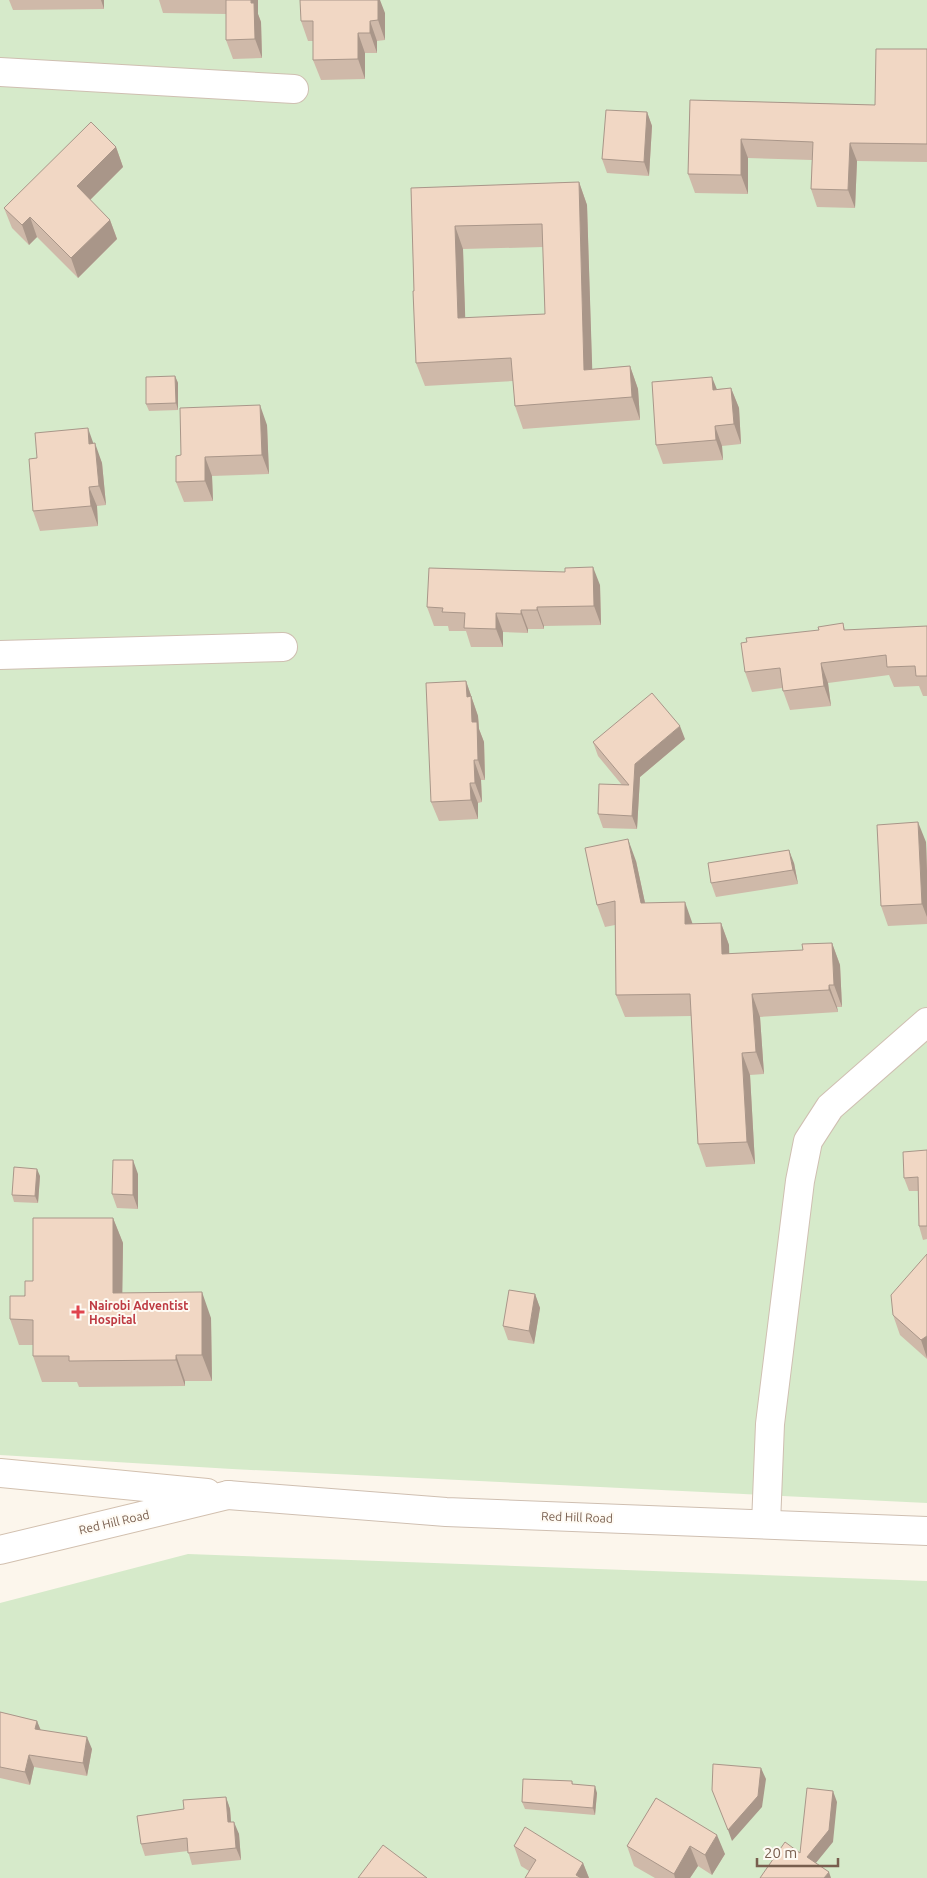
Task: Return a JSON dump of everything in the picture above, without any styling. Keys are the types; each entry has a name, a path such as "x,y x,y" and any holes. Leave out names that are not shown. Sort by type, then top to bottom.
{"street":[{"path":"0,72 294,89"},
{"path":"0,655 283,647"},
{"path":"766,1524 770,1424 800,1181 808,1141 830,1107 927,1022"},
{"name":"Red Hill Road","path":"0,1473 228,1495 446,1512 927,1531"},
{"name":"Red Hill Road","path":"0,1550 228,1495"}],"green space":[{"path":"0,0 927,0 927,1503 232,1469 0,1455"},
{"path":"188,1554 927,1581 927,1878 0,1878 0,1603"}],"building":[{"path":"226,0 251,0 251,3 254,3 255,39 226,40"},
{"path":"300,0 378,0 378,20 370,21 370,33 358,33 358,59 313,60 313,21 301,21"},
{"path":"876,49 927,49 927,144 850,143 848,190 811,189 813,142 741,139 741,175 688,174 690,100 875,105"},
{"path":"606,110 647,112 644,162 602,159"},
{"path":"91,122 116,147 77,186 110,220 71,258 30,217 22,225 4,208"},
{"path":"579,182 584,370 630,366 632,397 515,406 511,358 416,363 411,188","holes":["542,224 545,314 458,318 455,226"]},
{"path":"175,376 176,403 146,404 146,377"},
{"path":"712,377 713,390 731,388 734,424 715,426 716,440 656,445 652,382"},
{"path":"260,405 262,455 205,457 205,481 176,482 176,456 181,455 180,408"},
{"path":"88,428 89,444 95,443 99,486 89,487 91,506 33,511 29,459 37,458 35,433"},
{"path":"593,567 594,606 537,607 537,610 521,610 521,614 496,613 496,629 464,628 465,613 442,612 443,608 427,607 429,568 565,572 565,568"},
{"path":"843,623 844,630 927,626 927,676 916,676 915,666 887,667 886,655 821,663 824,686 783,691 780,668 745,672 741,643 747,642 746,638 819,630 818,627"},
{"path":"466,681 467,697 471,696 472,722 477,722 478,760 474,760 475,783 470,783 471,800 431,802 426,683"},
{"path":"652,693 680,726 635,764 632,816 598,814 599,784 629,785 593,742"},
{"path":"918,822 922,904 881,906 877,825"},
{"path":"628,839 641,903 685,902 685,924 721,923 722,954 803,950 802,944 832,943 834,985 829,985 829,990 752,994 756,1052 742,1053 747,1142 698,1144 690,994 616,995 615,901 597,905 585,848"},
{"path":"789,850 793,870 711,883 708,863"},
{"path":"927,1150 927,1226 919,1226 918,1177 904,1178 903,1152"},
{"path":"113,1160 133,1160 133,1195 112,1194"},
{"path":"14,1167 37,1169 35,1196 12,1195"},
{"name":"Nairobi Adventist Hospital","path":"33,1218 113,1218 113,1293 202,1292 202,1355 176,1355 176,1360 69,1361 69,1356 33,1356 33,1320 10,1319 10,1296 25,1296 25,1281 33,1281"},
{"path":"927,1254 927,1336 921,1340 893,1315 891,1295"},
{"path":"509,1290 535,1294 529,1331 503,1326"},
{"path":"0,1712 37,1721 35,1729 87,1737 83,1763 29,1755 25,1772 0,1767"},
{"path":"713,1764 761,1768 758,1796 728,1830 712,1790"},
{"path":"523,1779 572,1781 572,1784 595,1786 593,1808 522,1802"},
{"path":"807,1788 833,1791 829,1830 807,1857 829,1872 824,1878 760,1878 785,1842 800,1853"},
{"path":"226,1797 228,1822 234,1822 236,1848 188,1853 187,1838 141,1844 137,1816 184,1809 183,1800"},
{"path":"656,1798 717,1835 705,1855 690,1846 674,1874 627,1846"},
{"path":"525,1827 583,1863 576,1875 581,1878 525,1878 536,1860 514,1846"},
{"path":"383,1845 427,1878 358,1878"}],"place":[{"name":"Nairobi Adventist Hospital","path":"78,1312"}]}
